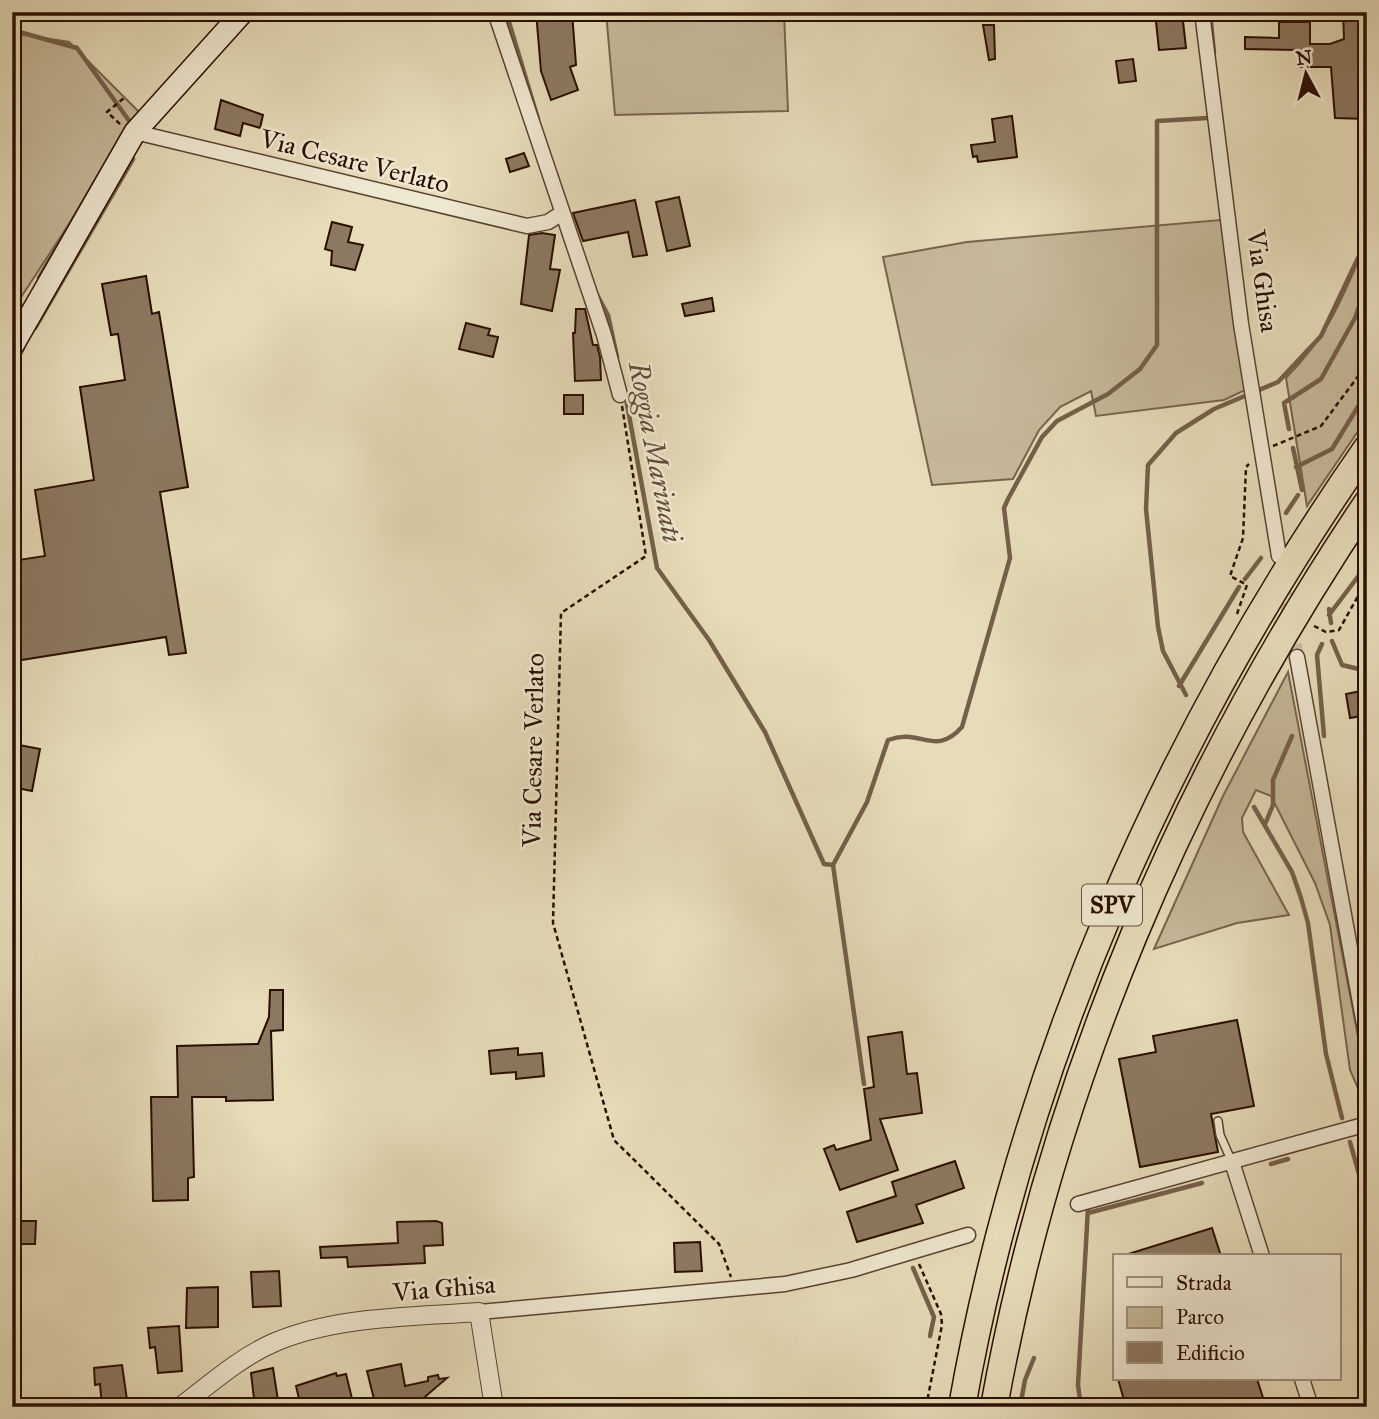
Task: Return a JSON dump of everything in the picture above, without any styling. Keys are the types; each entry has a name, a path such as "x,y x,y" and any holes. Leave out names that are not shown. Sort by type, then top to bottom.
{"highway":[{"name":"SPV","path":"962,1407 1001,1230 1050,1068 1078,990 1158,803 1254,624 1304,542 1367,448"},
{"name":"SPV","path":"994,1407 1017,1300 1052,1164 1111,992 1187,814 1235,722 1295,616 1367,503"}],"main road":[{"path":"15,335 135,132 243,12"}],"street":[{"path":"495,12 604,335 620,396"},
{"name":"Via Ghisa","path":"1202,12 1250,380 1279,556"},
{"name":"Via Cesare Verlato","path":"135,132 527,226 548,222 562,213"},
{"path":"1297,657 1367,1041"},
{"path":"1078,1203 1367,1124"},
{"path":"1232,1162 1261,1254"},
{"name":"Via Ghisa","path":"184,1405 250,1356 296,1335 372,1321 734,1291 829,1275 968,1235"},
{"path":"479,1312 494,1407"},
{"path":"1302,1380 1311,1407"}],"lane":[{"path":"1218,1121 1220,1135 1232,1162"}],"path":[{"path":"117,104 124,98"},
{"path":"1254,624 1237,614 1247,585 1230,576 1243,538 1246,467 1261,450 1321,426 1359,374 1367,358"},
{"name":"Via Cesare Verlato","path":"620,396 646,556 561,613 553,923 614,1140 719,1244 728,1265 734,1291"},
{"path":"1295,616 1326,632 1339,629 1367,580"},
{"path":"913,1252 941,1314 942,1325 926,1407"}],"green space":[{"path":"606,12 784,12 788,111 615,115"},
{"path":"12,33 69,42 141,114 12,311"},
{"path":"1232,219 1256,385 1224,400 1096,416 1091,391 1060,407 1039,430 1013,479 932,485 883,257 967,242"},
{"path":"1367,240 1367,418 1307,506 1286,378 1325,330"},
{"path":"1288,672 1367,1083 1367,1106 1361,1108 1361,1095 1350,1070 1330,925 1315,883 1271,796 1256,790 1242,818 1243,832 1289,915 1237,923 1154,949 1223,796"}],"building":[{"path":"536,12 572,12 576,65 570,67 578,90 551,100 541,71"},
{"path":"1155,12 1182,12 1186,48 1159,50"},
{"path":"1343,12 1367,12 1367,55 1359,56 1367,119 1335,118 1331,67 1300,67 1300,50 1245,49 1245,37 1279,38 1279,22 1310,22 1310,44 1330,44 1344,39"},
{"path":"983,25 994,25 995,59 989,60"},
{"path":"1133,59 1136,81 1119,83 1116,61"},
{"path":"221,100 263,115 260,128 243,123 240,136 215,129"},
{"path":"1012,116 1017,157 978,162 977,156 973,157 971,145 995,142 992,119"},
{"path":"524,153 529,166 510,172 506,159"},
{"path":"679,197 690,246 667,251 656,202"},
{"path":"635,200 647,255 633,257 628,232 583,241 573,213"},
{"path":"332,222 352,227 348,242 363,245 355,270 331,265 332,251 325,249"},
{"path":"529,235 555,235 550,269 560,270 552,311 521,304"},
{"path":"146,276 152,314 159,312 188,487 160,492 186,653 169,655 166,637 15,661 12,561 45,556 35,490 94,480 80,387 125,380 118,334 111,335 102,284"},
{"path":"712,298 714,311 685,316 682,304"},
{"path":"576,309 585,309 593,345 597,345 600,357 601,380 575,381 573,333"},
{"path":"466,323 490,329 488,335 498,337 493,357 459,349"},
{"path":"564,395 583,395 583,414 564,414"},
{"path":"1361,691 1363,697 1367,697 1367,715 1350,718 1346,694"},
{"path":"19,745 40,749 32,791 12,787"},
{"path":"270,990 283,990 283,1030 271,1031 273,1100 226,1101 226,1097 192,1097 194,1177 188,1178 188,1200 153,1201 151,1097 178,1097 177,1046 258,1044 269,1017"},
{"path":"1237,1020 1254,1106 1211,1114 1218,1152 1140,1167 1119,1059 1156,1052 1153,1036"},
{"path":"902,1032 907,1074 917,1073 922,1113 880,1119 898,1170 840,1190 824,1149 834,1145 836,1150 871,1140 864,1089 874,1087 868,1037"},
{"path":"518,1048 518,1055 542,1053 544,1076 516,1079 516,1072 491,1074 489,1051"},
{"path":"955,1161 964,1188 916,1205 923,1223 857,1242 847,1212 896,1196 892,1182"},
{"path":"12,1221 36,1221 35,1244 12,1244"},
{"path":"397,1222 442,1223 443,1245 424,1246 425,1263 348,1267 347,1257 321,1258 320,1247 398,1243"},
{"path":"1212,1228 1220,1254 1128,1254"},
{"path":"700,1242 702,1271 675,1272 674,1243"},
{"path":"279,1271 281,1306 253,1307 251,1272"},
{"path":"218,1287 218,1327 186,1328 187,1288"},
{"path":"179,1326 182,1371 158,1373 155,1347 150,1348 148,1328"},
{"path":"401,1364 405,1386 428,1381 428,1377 438,1375 439,1379 447,1378 413,1407 376,1407 367,1371"},
{"path":"122,1365 128,1407 102,1407 100,1384 95,1385 94,1368"},
{"path":"273,1368 279,1407 255,1407 251,1373"},
{"path":"336,1373 337,1376 346,1374 354,1407 301,1407 296,1386"},
{"path":"1118,1380 1257,1380 1266,1407 1126,1407"}],"waterway":[{"name":"Roggia Marinati","path":"506,12 538,119"},
{"path":"1210,12 1214,53"},
{"path":"12,30 77,48 130,122 39,278"},
{"path":"864,1084 833,865 867,802 888,740 900,737 943,740 962,727 1010,558 1004,508 1042,437 1057,421 1108,394 1140,369 1157,345 1157,121 1208,118"},
{"path":"35,328 133,159"},
{"path":"1186,695 1163,651 1158,627 1146,509 1148,465 1176,433 1214,409 1278,382 1321,336 1367,239"},
{"path":"1289,429 1284,403 1321,379 1355,318 1367,285"},
{"name":"Roggia Marinati","path":"596,293 608,315 617,357"},
{"path":"12,369 23,348"},
{"path":"1296,467 1332,449 1367,392"},
{"name":"Roggia Marinati","path":"625,393 657,568 709,640 765,732 824,864 833,865"},
{"path":"1293,448 1302,490"},
{"path":"1286,513 1298,495"},
{"path":"1245,579 1261,558"},
{"path":"1329,615 1363,570 1367,572"},
{"path":"1179,686 1239,587"},
{"path":"1329,609 1331,623"},
{"path":"1332,641 1342,665 1367,671"},
{"path":"1322,644 1317,655 1324,736"},
{"path":"1265,824 1273,805 1273,780 1292,736"},
{"path":"1254,807 1292,872 1301,898 1308,923 1326,1054 1342,1118"},
{"path":"1350,1142 1367,1203"},
{"path":"1271,1164 1288,1159"},
{"path":"1088,1213 1202,1183"},
{"path":"1081,1407 1078,1385 1088,1208"},
{"path":"913,1268 934,1317 930,1336"},
{"path":"1020,1407 1025,1380 1034,1358"}],"tunnel":[{"path":"1283,582 1297,657"}]}
